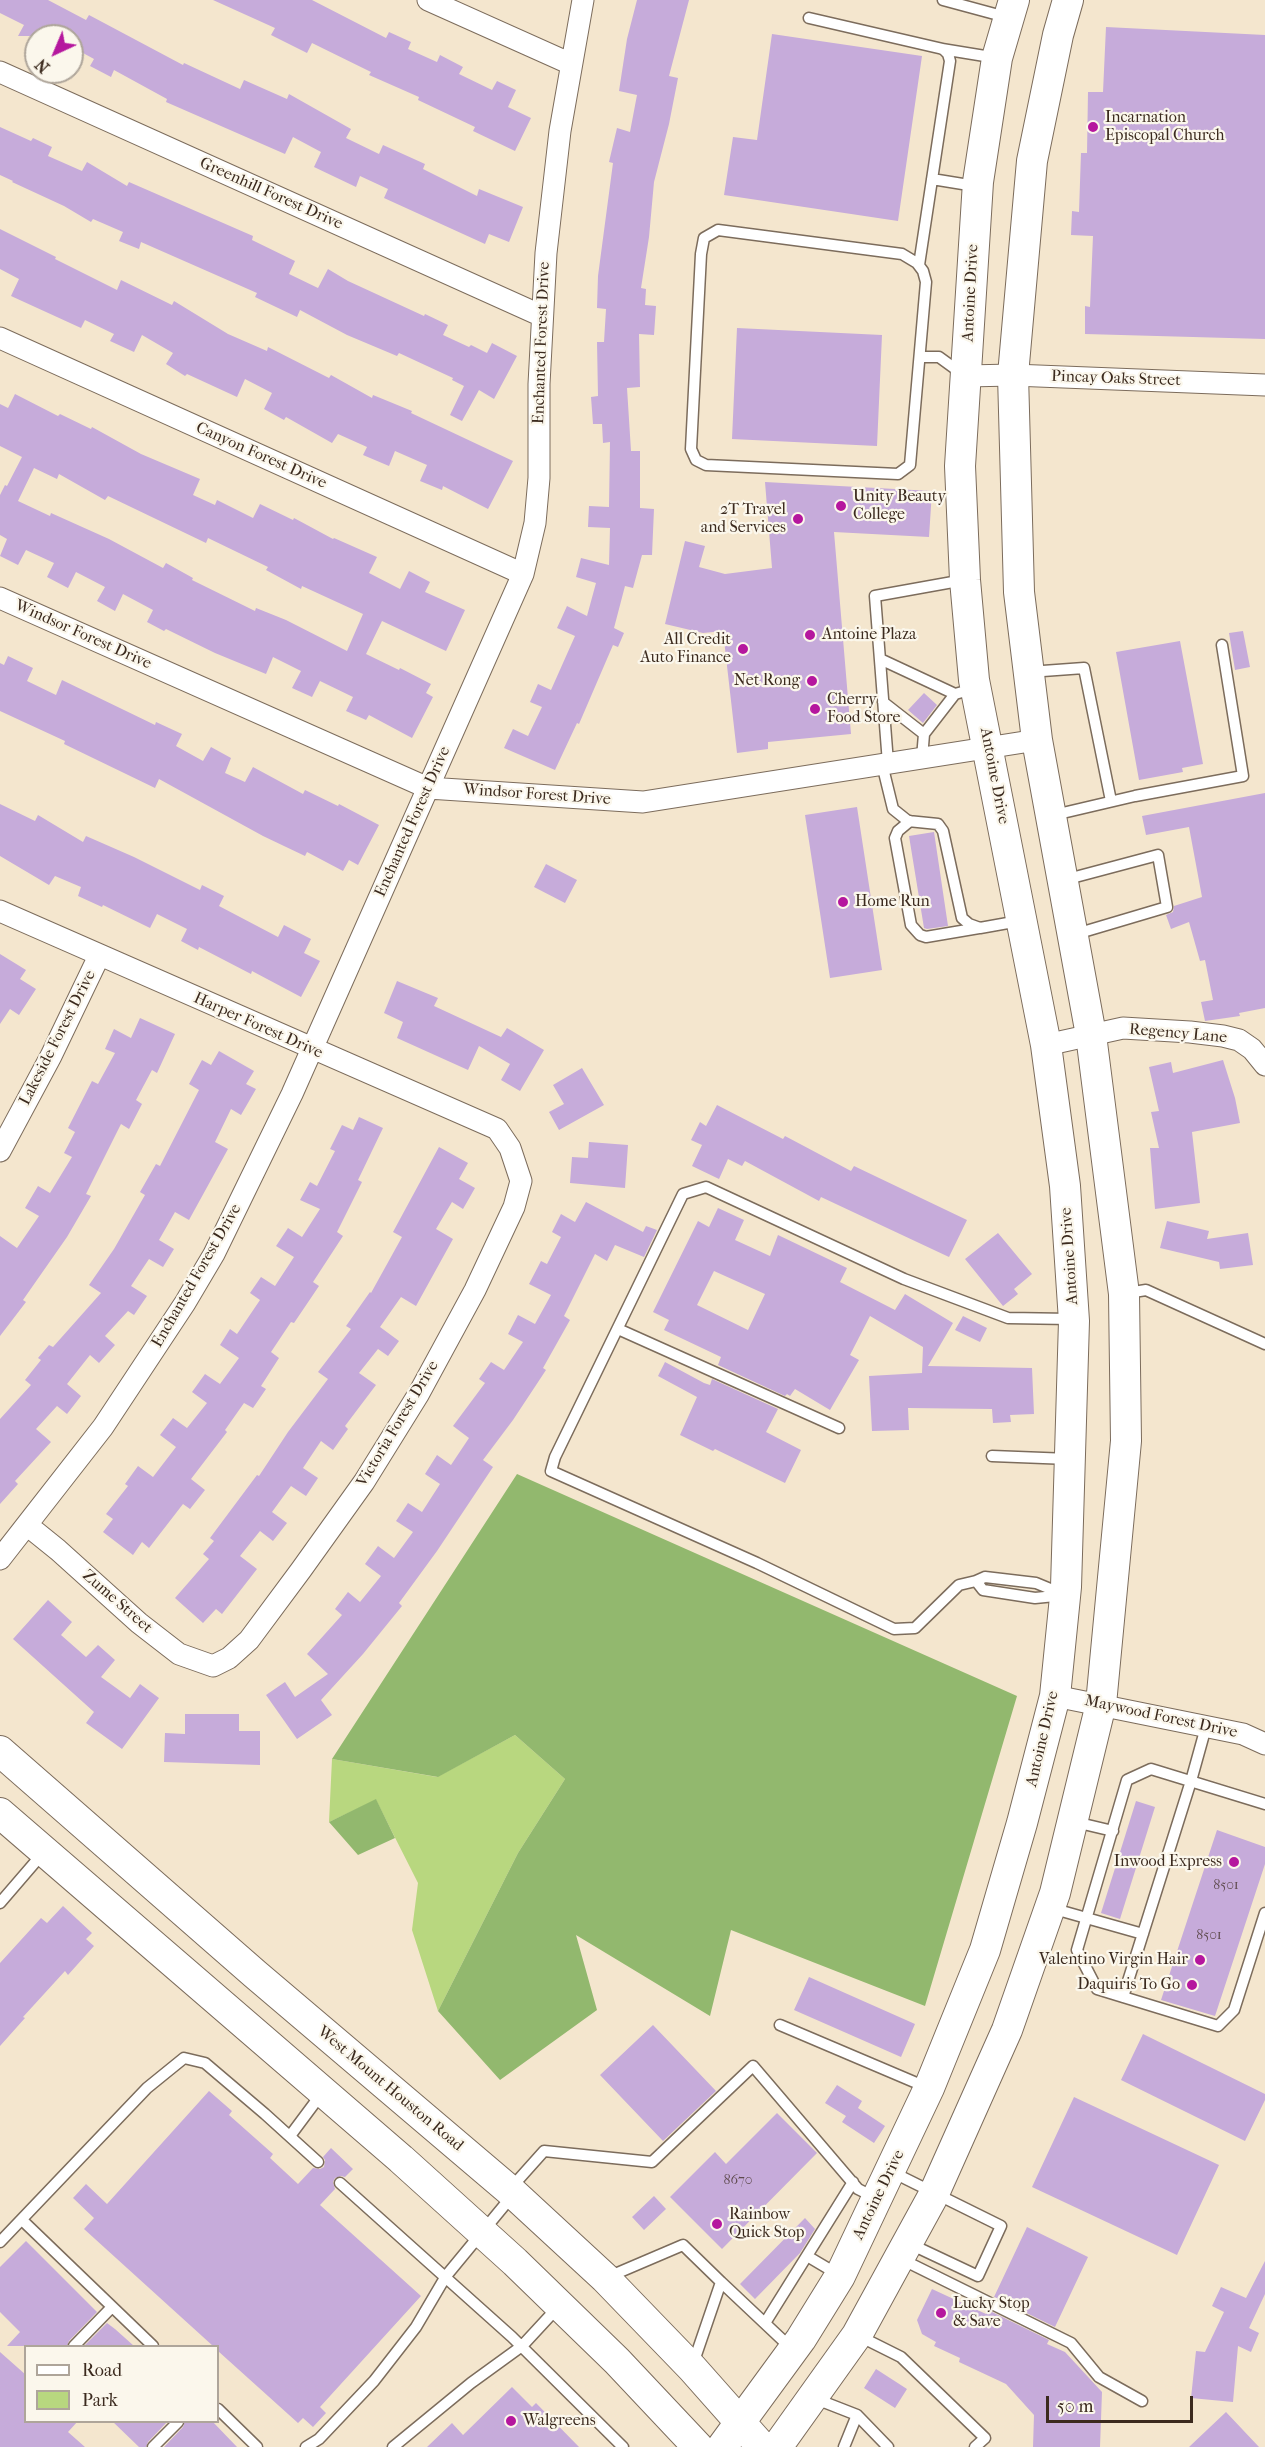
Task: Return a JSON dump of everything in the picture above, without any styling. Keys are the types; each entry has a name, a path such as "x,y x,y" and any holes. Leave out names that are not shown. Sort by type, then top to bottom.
{"main road":[{"path":"777,2447 857,2335 934,2193 1007,2030 1050,1908 1101,1704 1126,1441 1124,1308 1091,1035 1037,740 1019,592 1013,375 1032,161 1058,35 1068,0"},
{"name":"Antoine Drive","path":"722,2447 793,2350 840,2276 929,2088 985,1950 1022,1823 1055,1696 1065,1595 1074,1319 1065,1186 1046,1045 989,747 966,691 965,580 960,466 978,187 997,58 1012,9"},
{"path":"1074,1319 1124,1308"},
{"name":"West Mount Houston Road","path":"0,1751 255,1974 511,2193 605,2278 692,2367 762,2447"},
{"path":"0,1813 323,2092 482,2233 560,2306 698,2447"}],"street":[{"path":"428,0 571,64"},
{"name":"Enchanted Forest Drive","path":"0,1559 103,1427 208,1264 252,1179 311,1050 523,574 535,523 539,478 542,316 546,254 571,64 583,0"},
{"name":"Greenhill Forest Drive","path":"0,72 542,316"},
{"name":"Canyon Forest Drive","path":"0,339 523,574"},
{"name":"Pincay Oaks Street","path":"966,376 1013,375 1265,385"},
{"name":"Windsor Forest Drive","path":"0,598 428,788 643,802 1037,740"},
{"name":"Harper Forest Drive","path":"0,911 311,1050 496,1129 510,1148"},
{"name":"Lakeside Forest Drive","path":"0,1151 51,1056 99,956"},
{"name":"Regency Lane","path":"1046,1045 1123,1028 1223,1036 1239,1040 1252,1049 1265,1065"},
{"name":"Victoria Forest Drive","path":"213,1666 229,1658 249,1640 364,1482 418,1395 475,1290 514,1207 521,1181 510,1148"},
{"name":"Zume Street","path":"27,1525 139,1623 179,1654 213,1666"},
{"name":"Maywood Forest Drive","path":"1055,1696 1243,1734 1265,1744"}],"lane":[{"path":"943,0 1012,9"},
{"path":"809,18 942,49 997,58"},
{"path":"918,265 950,61 948,54 942,49"},
{"path":"932,179 978,187"},
{"path":"718,230 902,254 918,265 923,271 926,282 910,465 898,474 706,465 696,460 691,449 701,254 704,238 718,230"},
{"path":"920,357 939,357 966,376"},
{"path":"965,580 875,596 884,702 885,764 893,808 909,821 938,824 943,831 962,918 969,924 980,928"},
{"path":"1051,816 1111,801 1243,776 1222,645"},
{"path":"880,659 966,691 924,734 922,758"},
{"path":"1029,672 1083,668 1111,801"},
{"path":"884,702 924,734"},
{"path":"909,821 898,831 895,838 911,926 920,935 926,937 1022,920"},
{"path":"1063,880 1158,855 1167,907 1072,935"},
{"path":"1065,1595 1035,1598 992,1592 983,1590 976,1581 959,1585 915,1628 894,1629 757,1563 551,1471 555,1458 683,1194 706,1187 904,1279 1008,1318 1074,1319"},
{"path":"1124,1308 1146,1290 1265,1344"},
{"path":"618,1329 839,1428"},
{"path":"992,1456 1070,1460"},
{"path":"1123,1997 1206,1727"},
{"path":"1265,1804 1151,1769 1127,1780 1077,1950 1097,1989 1218,2026 1234,2010 1265,1913"},
{"path":"1073,1821 1113,1831"},
{"path":"0,1903 45,1851"},
{"path":"1050,1908 1143,1934"},
{"path":"780,2025 929,2088"},
{"path":"0,2242 147,2088 184,2058 205,2063 318,2162"},
{"path":"306,2447 319,2439 374,2381 416,2327 446,2276 482,2233 544,2151 652,2162 753,2066 858,2188 877,2199"},
{"path":"290,2136 323,2092"},
{"path":"890,2172 1000,2226 978,2276 903,2251"},
{"path":"765,2323 853,2182"},
{"path":"340,2183 522,2346 623,2447"},
{"path":"22,2220 152,2345"},
{"path":"605,2278 683,2245 793,2350"},
{"path":"903,2251 1071,2343 1099,2377 1143,2401"},
{"path":"807,2256 840,2276"},
{"path":"692,2367 721,2282"},
{"path":"393,2447 471,2383 522,2346 560,2306"},
{"path":"75,2345 112,2307"},
{"path":"857,2335 901,2357 910,2365 985,2438 975,2447"},
{"path":"813,2398 857,2415 888,2447"},
{"path":"219,2410 257,2447"},
{"path":"844,2447 857,2415"},
{"path":"153,2447 176,2423"}],"green space":[{"path":"517,1474 1017,1696 925,2006 731,1930 710,2016 576,1935 597,2010 500,2080 438,2011 518,1853 565,1779 515,1735 438,1777 332,1759"},
{"path":"515,1735 565,1779 518,1853 438,2011 412,1930 418,1883 376,1800 329,1822 332,1759 437,1777"},
{"path":"376,1799 395,1838 358,1855 329,1822"}],"building":[{"path":"0,0 48,0 86,20 89,15 183,65 184,63 240,89 244,80 287,99 289,94 351,129 346,138 379,154 383,145 425,164 423,169 477,196 479,189 523,207 509,242 489,234 485,244 384,198 388,189 360,176 356,187 314,167 321,152 293,137 285,154 166,102 167,99 114,70 111,77 90,66 94,59 84,54 84,24 24,25 0,13"},
{"path":"213,0 312,0 386,38 389,32 411,42 408,49 437,62 440,55 463,67 459,74 492,90 497,81 516,90 508,107 531,118 515,151 473,131 475,127 418,100 419,97 369,75 371,72 312,43 307,53 271,35 275,28"},
{"path":"637,0 689,0 669,76 678,78 654,182 641,288 646,289 645,305 656,306 654,335 639,334 640,387 627,388 631,451 640,451 640,508 654,509 652,555 642,555 633,588 625,586 614,628 624,633 618,647 613,645 579,724 577,723 555,770 504,748 513,729 528,736 542,707 530,702 538,684 551,690 575,636 557,628 567,606 587,616 596,583 576,577 581,558 609,565 610,528 588,527 589,506 609,507 610,442 603,443 602,424 593,424 591,397 598,396 597,342 604,342 606,309 597,308 598,276 613,163 609,162 617,128 630,132 637,95 619,91 627,39"},
{"path":"24,25 24,36 18,36"},
{"path":"1106,27 1265,35 1265,339 1085,334 1085,306 1090,307 1093,236 1071,235 1072,211 1079,212 1081,153 1087,153 1088,92 1103,92"},
{"path":"772,34 922,56 898,221 724,195 733,137 757,140"},
{"path":"0,127 31,141 33,138 52,147 48,156 82,171 87,162 127,186 129,182 253,236 252,240 295,261 289,274 318,288 328,269 348,281 448,325 443,335 469,347 471,345 487,353 492,343 517,356 494,399 479,390 462,421 450,415 464,386 452,380 453,378 399,353 397,356 347,335 300,310 297,317 255,297 257,293 141,242 139,249 119,241 123,232 93,219 91,222 64,206 0,175"},
{"path":"0,229 117,290 121,280 172,305 174,301 228,334 267,351 268,347 329,378 331,375 372,398 373,395 412,411 411,413 513,461 488,509 443,486 442,490 420,481 427,465 395,451 389,466 363,455 367,447 338,434 332,443 286,417 284,420 264,409 272,393 245,379 237,397 187,374 185,376 166,364 173,353 142,335 134,352 110,341 114,334 85,320 81,328 11,296 19,279 0,269"},
{"path":"737,328 882,335 877,446 732,439"},
{"path":"15,394 58,416 60,414 91,429 92,427 141,454 200,479 193,495 215,505 217,500 253,518 260,504 293,520 294,518 333,539 377,557 369,573 400,589 409,571 430,582 425,592 465,610 446,651 382,621 366,654 431,684 426,693 433,697 412,738 369,715 366,720 346,711 353,697 320,681 312,697 292,688 301,671 273,657 266,674 147,622 153,610 123,594 115,611 97,601 105,587 76,572 68,588 47,577 54,563 26,550 18,565 0,556 7,539 0,535 0,495 22,457 0,446 0,404 8,408","holes":["34,468 57,479 59,474 105,500 108,496 206,543 208,538 268,567 266,570 301,589 302,586 363,614 347,651 286,620 256,608 255,611 192,580 193,578 166,563 163,568 109,539 18,501"]},
{"name":"Antoine Plaza","path":"765,482 932,491 929,537 834,532 851,734 768,742 768,749 737,753 723,631 703,633 665,624 685,541 705,546 699,567 725,574 772,568"},
{"path":"1243,631 1250,667 1235,670 1229,633"},
{"path":"1180,641 1203,764 1182,768 1183,772 1139,780 1116,652"},
{"path":"8,656 33,668 27,681 56,695 62,680 155,725 156,722 182,734 176,746 203,761 211,747 231,758 225,773 245,782 253,767 303,794 305,790 338,806 339,804 379,825 358,865 349,860 343,871 307,852 305,856 263,836 159,779 155,788 64,744 65,741 0,711 0,663 4,665"},
{"path":"924,693 937,705 923,723 908,710"},
{"path":"1265,793 1265,1008 1239,1013 1240,1016 1205,1021 1201,1002 1213,1000 1205,960 1200,961 1189,922 1171,929 1166,915 1173,912 1174,906 1202,897 1189,827 1146,835 1142,816"},
{"path":"0,804 35,821 38,815 83,842 86,836 200,890 202,885 224,896 219,906 278,937 284,925 311,939 304,953 320,961 301,997 252,971 251,974 199,947 198,950 181,941 187,929 157,914 150,928 103,905 102,907 78,896 81,887 55,876 49,885 0,856"},
{"path":"857,807 882,970 830,978 805,815"},
{"path":"934,832 948,926 927,929 924,928 909,836"},
{"path":"546,864 577,880 565,903 534,887"},
{"path":"0,954 26,970 20,979 36,989 19,1015 10,1009 0,1024"},
{"path":"397,981 438,998 434,1006 501,1037 507,1028 544,1050 520,1091 501,1080 510,1064 479,1046 468,1070 397,1038 403,1022 384,1013"},
{"path":"140,1018 175,1034 157,1073 152,1070 136,1100 142,1104 129,1129 121,1124 86,1194 91,1196 67,1237 23,1300 26,1302 0,1336 0,1236 17,1248 39,1216 25,1208 38,1186 50,1193 72,1157 64,1153 75,1132 68,1128 92,1081 98,1084 115,1053 105,1049 114,1029 131,1038"},
{"path":"219,1051 254,1071 246,1084 256,1089 241,1115 231,1109 215,1142 228,1149 189,1220 175,1212 159,1240 174,1249 163,1267 149,1259 131,1286 147,1296 134,1315 128,1311 105,1336 115,1345 99,1363 90,1355 67,1384 81,1396 67,1414 57,1406 36,1429 51,1442 15,1481 18,1484 0,1504 0,1419 31,1385 25,1380 41,1360 38,1358 49,1345 53,1347 101,1293 89,1285 114,1249 145,1195 140,1192 156,1164 160,1166 199,1090 189,1084 202,1060 211,1065"},
{"path":"1223,1060 1240,1123 1192,1132 1200,1203 1155,1209 1150,1148 1159,1148 1151,1112 1159,1111 1149,1067 1171,1062 1173,1073"},
{"path":"582,1068 604,1105 559,1130 549,1112 564,1104 553,1085"},
{"path":"717,1105 783,1139 785,1136 851,1171 854,1166 967,1220 949,1257 821,1197 819,1201 745,1161 742,1166 728,1159 719,1179 692,1166 702,1145 691,1140 700,1122 706,1126"},
{"path":"359,1117 383,1128 358,1180 362,1182 337,1232 343,1236 313,1282 319,1286 271,1352 279,1358 261,1386 266,1389 253,1408 244,1403 225,1430 227,1432 191,1479 205,1490 190,1509 183,1504 149,1548 142,1542 133,1555 103,1532 113,1519 106,1514 128,1486 125,1484 138,1466 153,1477 176,1447 160,1435 173,1418 187,1428 207,1403 192,1392 205,1374 220,1384 239,1358 220,1345 230,1329 237,1334 260,1300 250,1293 261,1277 275,1286 294,1257 276,1246 288,1228 302,1237 320,1209 300,1200 310,1182 317,1186 335,1151 330,1149 342,1125 353,1130"},
{"path":"589,1142 628,1145 625,1188 570,1183 572,1157 588,1158"},
{"path":"439,1147 468,1163 459,1179 475,1188 463,1209 452,1202 436,1229 453,1239 416,1306 401,1297 380,1327 399,1341 388,1356 378,1349 359,1373 376,1385 345,1426 348,1429 333,1450 321,1441 303,1468 318,1478 306,1496 291,1486 272,1512 287,1523 273,1541 260,1531 240,1556 257,1569 222,1614 216,1609 203,1623 175,1598 209,1559 203,1554 214,1541 210,1538 257,1475 259,1476 288,1432 328,1379 318,1372 351,1329 346,1326 371,1293 402,1237 393,1232"},
{"path":"586,1202 643,1232 646,1226 657,1230 644,1257 615,1245 607,1261 595,1254 564,1316 570,1320 543,1368 546,1370 483,1460 493,1467 399,1603 402,1606 321,1700 332,1715 297,1739 266,1695 285,1682 295,1697 328,1674 307,1654 342,1615 335,1609 348,1592 360,1602 381,1576 365,1564 378,1546 394,1558 413,1532 396,1521 408,1503 422,1512 440,1484 425,1474 437,1455 451,1465 469,1438 453,1426 485,1383 479,1379 491,1362 504,1370 523,1342 508,1334 518,1315 535,1324 551,1295 529,1284 541,1261 547,1264 561,1237 552,1232 561,1214 575,1222"},
{"path":"718,1208 744,1220 735,1240 770,1256 778,1235 847,1268 840,1282 895,1310 905,1294 953,1323 928,1366 1032,1368 1034,1414 1010,1415 1011,1422 993,1423 992,1409 908,1408 909,1430 872,1431 869,1376 922,1373 923,1347 870,1316 850,1355 859,1360 830,1410 795,1389 790,1396 787,1394 785,1396 718,1365 721,1357 664,1330 669,1320 653,1312 698,1221 709,1227","holes":["714,1271 765,1294 748,1330 697,1305"]},
{"path":"1167,1221 1209,1231 1207,1239 1248,1233 1253,1265 1220,1269 1219,1262 1160,1248"},
{"path":"998,1233 1032,1274 1014,1289 1018,1294 1003,1306 965,1259"},
{"path":"963,1316 987,1328 980,1342 955,1330"},
{"path":"665,1362 704,1383 710,1385 712,1379 778,1409 766,1432 801,1450 785,1483 715,1449 713,1451 680,1435 697,1397 658,1376"},
{"path":"48,1600 72,1622 61,1635 86,1657 98,1645 115,1660 101,1677 130,1698 140,1684 159,1698 122,1749 86,1723 94,1712 13,1639"},
{"path":"185,1714 239,1714 239,1731 260,1731 260,1765 164,1762 165,1733 185,1734"},
{"path":"1136,1801 1155,1807 1120,1919 1101,1913"},
{"path":"1217,1830 1265,1847 1265,1864 1215,2016 1161,2000"},
{"path":"63,1906 92,1933 86,1939 94,1946 68,1975 65,1971 0,2046 0,1963 41,1918 47,1923"},
{"path":"809,1977 915,2024 901,2057 794,2010"},
{"path":"653,2025 716,2091 663,2141 600,2075"},
{"path":"1143,2034 1265,2094 1265,2100 1245,2141 1121,2080"},
{"path":"837,2085 862,2101 858,2108 885,2126 874,2143 842,2122 846,2116 825,2103"},
{"path":"209,2091 232,2111 229,2115 273,2154 270,2158 298,2184 313,2168 324,2167 323,2157 331,2148 353,2169 345,2177 335,2178 333,2182 335,2189 320,2205 421,2296 320,2407 326,2413 313,2427 303,2418 298,2423 219,2352 219,2345 212,2345 84,2229 94,2218 73,2198 86,2184 107,2204"},
{"path":"1074,2097 1219,2165 1177,2255 1032,2187"},
{"path":"777,2113 817,2153 722,2249 670,2197 715,2152 726,2164"},
{"path":"654,2196 666,2209 644,2230 632,2217"},
{"path":"805,2218 815,2229 800,2253 755,2299 740,2284"},
{"path":"1027,2227 1088,2257 1055,2327 994,2297"},
{"path":"26,2241 97,2312 67,2345 7,2346 20,2332 0,2312 0,2267"},
{"path":"1265,2261 1265,2294 1249,2328 1259,2333 1251,2352 1238,2346 1233,2402 1191,2398 1196,2351 1205,2352 1224,2312 1212,2306 1221,2287 1246,2298"},
{"path":"932,2289 986,2314 988,2310 1049,2340 1047,2344 1065,2352 1102,2392 1100,2447 1033,2447 1034,2415 1006,2384 959,2362 960,2358 934,2346 936,2342 922,2334 917,2320"},
{"path":"107,2323 133,2345 85,2345"},
{"path":"0,2352 24,2373 24,2423 76,2423 68,2432 85,2447 0,2447"},
{"path":"876,2369 907,2389 895,2408 864,2388"},
{"name":"Walgreens","path":"512,2387 532,2407 536,2403 579,2447 427,2447 452,2423 463,2435"},
{"path":"1226,2412 1259,2447 1189,2447"},
{"path":"114,2423 166,2423 146,2447 139,2447"},
{"path":"184,2423 214,2423 237,2447 164,2447"}],"place":[{"name":"Incarnation Episcopal Church","path":"1093,127"},
{"name":"Unity Beauty College","path":"841,506"},
{"name":"2T Travel and Services","path":"798,519"},
{"name":"Antoine Plaza","path":"810,635"},
{"name":"All Credit Auto Finance","path":"743,649"},
{"name":"Net Rong","path":"812,681"},
{"name":"Cherry Food Store","path":"815,709"},
{"name":"Home Run","path":"843,902"},
{"name":"Inwood Express","path":"1234,1862"},
{"name":"Valentino Virgin Hair","path":"1200,1960"},
{"name":"Daquiris To Go","path":"1192,1985"},
{"name":"Rainbow Quick Stop","path":"717,2224"},
{"name":"Lucky Stop & Save","path":"941,2313"},
{"name":"Walgreens","path":"511,2421"}]}
